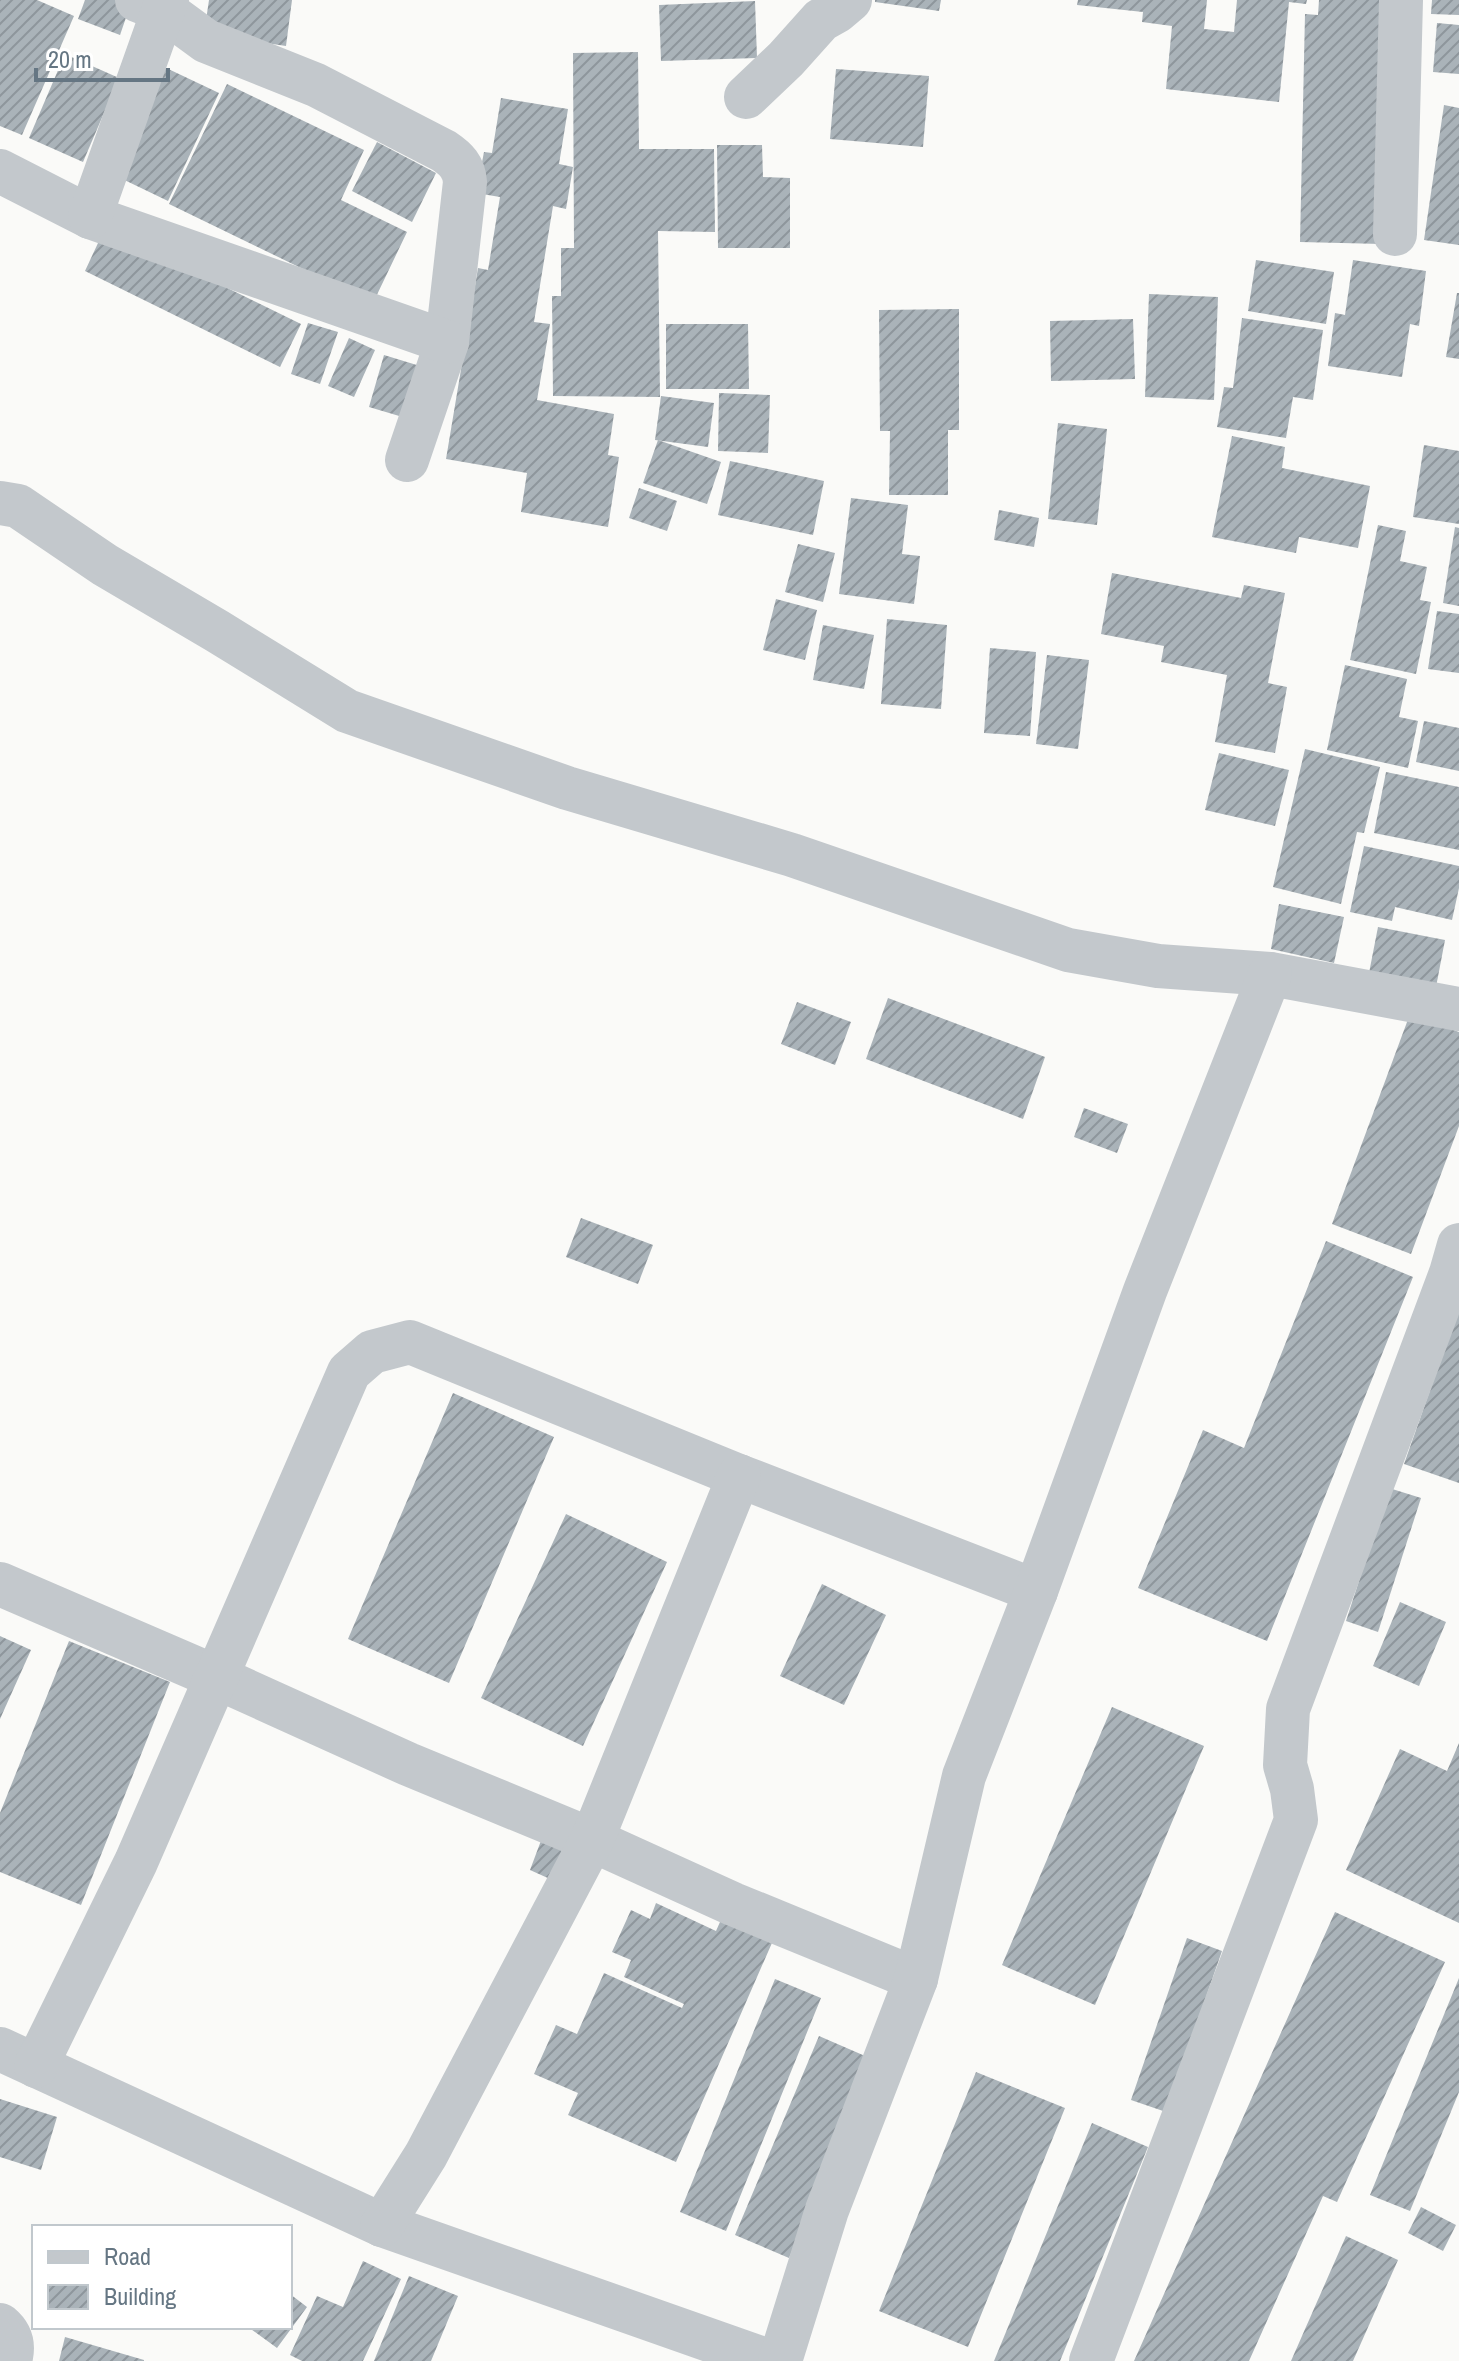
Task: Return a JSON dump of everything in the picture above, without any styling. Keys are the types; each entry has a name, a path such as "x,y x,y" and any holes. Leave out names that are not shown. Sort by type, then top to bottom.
{"street":[{"path":"746,97 821,20 850,0"},
{"path":"1395,234 1401,0"},
{"path":"90,217 156,4 206,41 316,85 456,159 464,172 465,182 447,342 407,460"},
{"path":"0,171 90,217 447,342"},
{"path":"0,503 18,506 105,565 347,711 567,788 792,855 1068,950 1158,966 1270,974 1459,1009"},
{"path":"780,2361 827,2210 916,1979 964,1776 1036,1591 1145,1291 1270,974"},
{"path":"1091,2361 1296,1820 1285,1765 1288,1709 1456,1265"},
{"path":"769,2361 382,2225 18,2057 136,1862 349,1372 372,1352 410,1342 739,1476 1036,1591"},
{"path":"382,2225 426,2155 592,1840 739,1476"},
{"path":"0,1584 408,1764 916,1979"},
{"path":"0,2325 9,2335 12,2345 10,2361"}],"building":[{"path":"0,0 37,0 74,16 22,135 0,126"},
{"path":"85,0 122,0 131,3 120,35 78,19"},
{"path":"209,0 292,0 286,46 204,34"},
{"path":"875,0 941,0 939,11"},
{"path":"1078,0 1207,0 1204,29 1234,32 1237,0 1307,0 1306,4 1289,2 1279,102 1166,89 1172,26 1142,22 1143,12 1077,5"},
{"path":"1319,0 1389,0 1382,244 1300,242 1305,14 1318,15"},
{"path":"1432,0 1459,0 1459,15 1431,14"},
{"path":"755,1 757,58 661,61 659,5"},
{"path":"1437,23 1459,25 1459,74 1433,72"},
{"path":"638,52 639,149 714,149 715,232 658,231 660,397 553,396 552,296 561,296 561,248 574,248 573,53"},
{"path":"65,54 119,78 83,162 29,138"},
{"path":"162,66 219,93 168,201 112,174"},
{"path":"836,69 929,76 923,147 830,139"},
{"path":"227,84 364,150 341,200 407,232 373,303 169,204"},
{"path":"501,98 568,109 559,164 573,167 566,209 553,206 534,322 550,324 537,400 614,414 608,455 619,457 608,527 521,512 527,473 446,459 478,268 488,270 500,197 476,193 484,152 492,153"},
{"path":"1444,105 1459,108 1459,245 1424,240"},
{"path":"377,142 436,173 412,222 352,191"},
{"path":"717,145 762,145 763,177 790,178 790,248 718,248"},
{"path":"105,228 301,324 280,367 85,271"},
{"path":"1256,260 1334,272 1326,324 1248,311"},
{"path":"1353,260 1426,271 1419,326 1410,324 1402,377 1328,366 1335,313 1345,315"},
{"path":"1459,293 1459,359 1446,357"},
{"path":"1149,294 1218,297 1214,400 1145,397"},
{"path":"959,309 959,430 948,430 948,495 889,495 890,431 880,431 879,310"},
{"path":"1242,318 1323,330 1313,400 1293,397 1286,438 1217,427 1224,387 1233,388"},
{"path":"1133,319 1135,379 1051,381 1050,321"},
{"path":"308,323 338,332 320,384 291,374"},
{"path":"666,324 748,324 749,389 666,389"},
{"path":"349,338 375,350 354,397 328,386"},
{"path":"384,355 420,366 406,418 369,407"},
{"path":"719,393 770,395 768,453 718,451"},
{"path":"661,396 714,403 708,447 655,440"},
{"path":"1058,423 1107,429 1097,525 1048,519"},
{"path":"1232,436 1285,447 1282,468 1370,486 1358,548 1299,537 1296,553 1212,537"},
{"path":"658,440 721,462 707,504 643,483"},
{"path":"1424,445 1459,451 1459,524 1413,517"},
{"path":"730,461 824,481 813,535 718,515"},
{"path":"639,488 677,501 667,531 629,518"},
{"path":"851,498 908,505 902,554 920,556 914,604 839,594"},
{"path":"999,510 1039,518 1034,547 994,540"},
{"path":"1378,525 1406,531 1400,561 1427,567 1420,600 1431,602 1416,674 1350,660"},
{"path":"1455,527 1459,528 1459,606 1443,603"},
{"path":"798,544 835,553 823,602 785,592"},
{"path":"1112,573 1241,598 1244,585 1285,593 1268,683 1287,687 1275,753 1215,742 1227,675 1161,662 1164,646 1101,634"},
{"path":"776,599 817,610 805,660 763,650"},
{"path":"1437,611 1459,614 1459,673 1428,669"},
{"path":"887,619 947,625 941,709 881,704"},
{"path":"823,625 874,635 864,689 813,680"},
{"path":"990,648 1036,652 1030,736 984,733"},
{"path":"1047,655 1089,660 1078,749 1036,744"},
{"path":"1345,665 1407,679 1399,717 1418,721 1408,768 1327,750"},
{"path":"1424,721 1459,728 1459,771 1416,762"},
{"path":"1305,749 1380,767 1364,833 1357,832 1341,904 1273,887"},
{"path":"1219,753 1289,770 1275,826 1205,810"},
{"path":"1386,772 1459,787 1459,850 1374,833"},
{"path":"1364,846 1459,866 1459,888 1452,920 1395,907 1392,921 1350,912"},
{"path":"1279,904 1344,917 1334,963 1271,949"},
{"path":"1378,927 1445,940 1436,987 1369,973"},
{"path":"888,998 1045,1057 1023,1119 866,1059"},
{"path":"797,1002 851,1022 835,1065 781,1044"},
{"path":"1410,1014 1459,1032 1459,1126 1411,1254 1332,1224"},
{"path":"1084,1108 1128,1124 1117,1153 1074,1137"},
{"path":"581,1218 653,1245 638,1284 566,1257"},
{"path":"1326,1241 1413,1277 1267,1641 1138,1588 1203,1430 1244,1448"},
{"path":"1459,1308 1459,1483 1404,1464"},
{"path":"453,1393 554,1437 449,1683 348,1639"},
{"path":"1389,1488 1421,1498 1378,1632 1346,1621"},
{"path":"566,1514 667,1562 583,1746 481,1698"},
{"path":"822,1584 886,1615 844,1705 780,1676"},
{"path":"1400,1602 1446,1622 1419,1686 1373,1666"},
{"path":"0,1636 31,1650 0,1719"},
{"path":"69,1641 170,1682 81,1905 0,1872 0,1813"},
{"path":"1112,1707 1204,1746 1095,2005 1002,1965"},
{"path":"1459,1743 1459,1923 1346,1870 1400,1749 1447,1771"},
{"path":"542,1838 564,1846 550,1879 530,1870"},
{"path":"656,1903 716,1931 724,1913 775,1936 676,2162 568,2115 578,2093 534,2074 556,2025 577,2034 604,1973 682,2008 684,2004 624,1977 631,1960 612,1952 631,1910 650,1919"},
{"path":"1335,1912 1445,1962 1337,2202 1323,2196 1249,2361 1134,2361"},
{"path":"1187,1938 1222,1951 1166,2112 1131,2100"},
{"path":"1459,1978 1459,2092 1410,2211 1370,2195"},
{"path":"775,1979 821,1998 726,2231 680,2212"},
{"path":"819,2036 872,2059 789,2258 735,2235"},
{"path":"976,2072 1065,2108 968,2347 879,2311"},
{"path":"0,2099 57,2117 41,2170 0,2157"},
{"path":"1092,2123 1148,2147 1060,2361 994,2361"},
{"path":"1421,2207 1456,2225 1443,2251 1408,2233"},
{"path":"1346,2236 1398,2260 1353,2361 1291,2361"},
{"path":"363,2261 401,2279 363,2361 302,2361 290,2355 317,2296 343,2307"},
{"path":"409,2276 458,2296 431,2361 374,2361"},
{"path":"292,2296 307,2307 292,2328"},
{"path":"251,2329 291,2329 277,2348"},
{"path":"65,2337 144,2360 144,2361 59,2361"}]}
